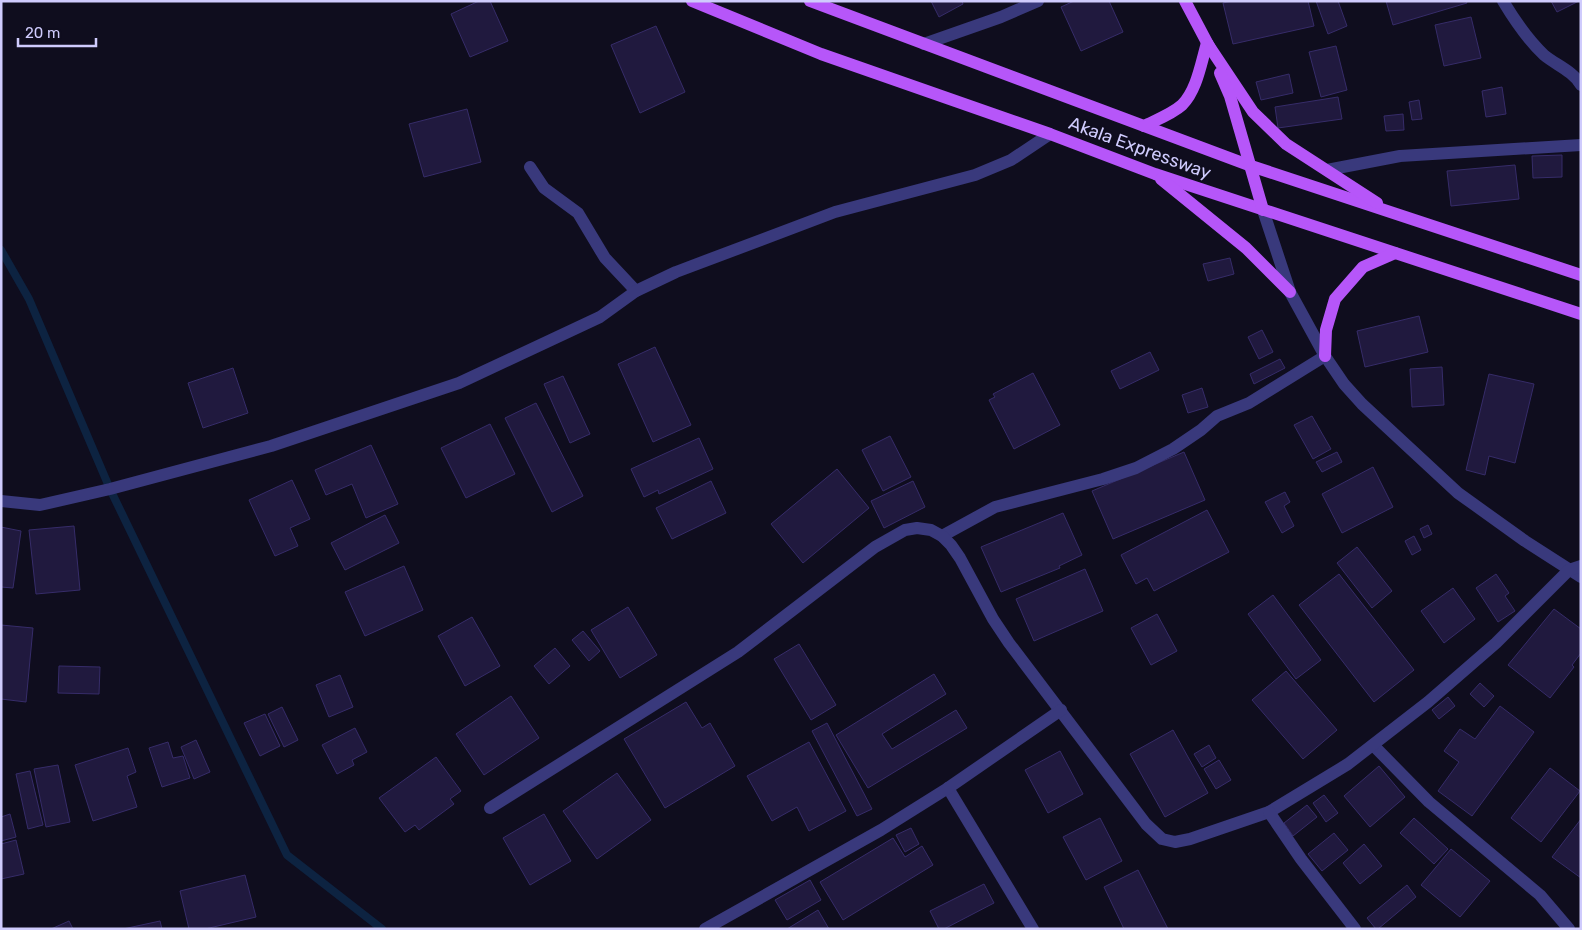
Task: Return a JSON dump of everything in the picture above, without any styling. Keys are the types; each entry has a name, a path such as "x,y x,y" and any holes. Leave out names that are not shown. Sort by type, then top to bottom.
{"main road":[{"name":"Akala Expressway","path":"692,1 821,54 1050,134 1155,174 1581,314"},
{"name":"Akala Expressway","path":"810,1 1251,166 1581,275"},
{"path":"1185,1 1208,43 1252,112 1286,144 1393,214"},
{"path":"1144,126 1182,105 1193,89 1208,43"},
{"path":"1208,43 1230,96 1263,210"},
{"path":"1155,174 1246,248 1290,292"},
{"path":"1325,356 1326,330 1335,299 1363,267 1395,253"}],"street":[{"path":"924,44 1001,17 1038,1"},
{"path":"1502,1 1526,36 1546,56 1572,75 1581,85"},
{"path":"1,501 40,505 110,490 271,446 460,383 600,317 636,291 676,272 835,212 975,175 1011,160 1050,134"},
{"path":"1327,170 1400,156 1581,145"},
{"path":"530,167 544,188 578,213 605,258 636,291"},
{"path":"1263,210 1290,292 1325,356 1344,384 1362,404 1458,493 1525,541 1575,568 1581,578"},
{"path":"942,536 995,507 1103,479 1136,468 1173,449 1201,430 1217,416 1249,403 1325,356"},
{"path":"490,808 738,652 875,547 905,530 917,528 931,530 942,536 960,558 1009,643 1146,824 1162,839 1175,842 1190,839 1269,812 1348,764 1428,702 1496,643 1575,568"},
{"path":"707,928 881,830 948,788 1061,710"},
{"path":"1373,745 1429,802 1540,895 1569,929"},
{"path":"948,788 1033,929"},
{"path":"1269,812 1301,859 1355,929"}],"building":[{"path":"479,1 490,1 508,41 470,57 451,14"},
{"path":"931,1 962,1 963,4 939,17"},
{"path":"1074,1 1109,1 1123,32 1081,51 1061,7"},
{"path":"1232,1 1308,1 1314,26 1233,44 1223,3"},
{"path":"1316,1 1338,1 1347,26 1328,34"},
{"path":"1386,1 1466,1 1467,3 1393,25"},
{"path":"1551,1 1579,1 1557,12"},
{"path":"1471,17 1481,58 1444,66 1435,25"},
{"path":"656,26 685,92 640,113 611,45"},
{"path":"1336,46 1347,90 1321,97 1309,52"},
{"path":"1289,74 1293,93 1261,100 1256,82"},
{"path":"1502,87 1506,114 1486,117 1482,91"},
{"path":"1338,97 1342,119 1278,128 1275,107"},
{"path":"1419,100 1422,119 1412,120 1409,102"},
{"path":"467,109 481,162 424,177 409,124"},
{"path":"1403,114 1404,130 1386,131 1384,116"},
{"path":"1562,155 1562,177 1533,178 1532,156"},
{"path":"1515,165 1519,199 1451,206 1447,171"},
{"path":"1230,258 1234,274 1208,281 1203,264"},
{"path":"1419,316 1428,352 1365,367 1357,331"},
{"path":"1262,330 1273,352 1259,359 1248,337"},
{"path":"655,347 691,425 653,442 618,364"},
{"path":"1150,352 1159,370 1120,389 1111,371"},
{"path":"1280,359 1285,368 1254,384 1250,374"},
{"path":"1442,367 1444,405 1412,407 1410,369"},
{"path":"233,368 248,413 203,428 188,383"},
{"path":"1033,373 1060,425 1014,449 989,400 995,397 993,394"},
{"path":"1489,374 1534,384 1515,463 1489,456 1485,475 1466,470"},
{"path":"563,376 590,434 570,443 544,384"},
{"path":"1202,388 1208,407 1188,413 1182,395"},
{"path":"536,403 583,496 552,512 505,418"},
{"path":"1312,416 1331,449 1313,459 1294,425"},
{"path":"490,424 515,474 466,498 441,448"},
{"path":"890,436 911,477 883,491 862,450"},
{"path":"699,438 713,469 659,494 658,490 644,497 631,469"},
{"path":"371,445 398,504 366,518 352,484 326,495 315,470"},
{"path":"1184,452 1205,500 1113,539 1092,491"},
{"path":"1337,452 1342,462 1322,472 1316,462"},
{"path":"1373,467 1393,507 1342,533 1322,494"},
{"path":"837,469 869,508 803,563 771,524"},
{"path":"292,480 310,519 290,528 298,546 275,556 249,500"},
{"path":"711,481 726,513 672,539 656,508"},
{"path":"913,481 925,507 884,528 871,501"},
{"path":"1285,492 1290,502 1284,506 1294,526 1282,533 1265,502"},
{"path":"1207,510 1229,552 1154,591 1147,578 1136,584 1121,555"},
{"path":"1063,513 1082,555 1059,566 1060,568 1001,592 981,547"},
{"path":"385,515 399,543 345,570 331,543"},
{"path":"1428,525 1432,534 1424,538 1420,529"},
{"path":"74,526 80,590 36,594 29,530"},
{"path":"1,527 21,531 13,588 1,587"},
{"path":"1414,536 1421,550 1412,555 1405,541"},
{"path":"1357,547 1392,591 1372,608 1337,563"},
{"path":"404,566 423,610 365,636 345,592"},
{"path":"1085,569 1103,611 1034,641 1016,599"},
{"path":"1339,574 1414,670 1374,702 1299,605"},
{"path":"1496,574 1509,593 1505,596 1515,611 1498,622 1476,588"},
{"path":"1453,588 1475,619 1444,643 1421,611"},
{"path":"1273,595 1321,660 1296,679 1248,614"},
{"path":"628,607 657,655 620,678 591,630"},
{"path":"1554,609 1581,629 1581,653 1572,665 1574,667 1550,698 1508,665"},
{"path":"1157,614 1177,651 1151,665 1131,628"},
{"path":"472,617 500,666 465,686 438,636"},
{"path":"1,625 33,628 26,702 1,699"},
{"path":"583,631 600,651 589,661 572,640"},
{"path":"799,644 836,705 811,720 774,659"},
{"path":"555,648 570,666 549,684 534,666"},
{"path":"59,666 100,667 99,694 58,693"},
{"path":"1286,671 1337,730 1303,759 1252,700"},
{"path":"934,674 946,694 882,734 892,749 956,710 967,728 868,788 836,735"},
{"path":"340,675 353,707 329,717 316,685"},
{"path":"1480,683 1494,696 1484,707 1470,694"},
{"path":"511,696 539,738 484,775 456,734"},
{"path":"1448,697 1455,706 1439,719 1432,710"},
{"path":"686,702 702,728 710,723 735,766 665,808 624,739"},
{"path":"1500,706 1534,732 1472,816 1438,791 1459,762 1444,751 1460,729 1475,739"},
{"path":"282,707 298,740 284,747 268,714"},
{"path":"265,714 280,746 260,756 244,723"},
{"path":"827,723 872,809 857,816 812,731"},
{"path":"355,728 367,752 352,760 354,765 337,774 322,745"},
{"path":"1173,730 1208,793 1165,817 1130,754"},
{"path":"196,740 210,772 194,779 181,747"},
{"path":"168,742 173,758 183,756 190,778 162,787 149,748"},
{"path":"809,742 846,811 809,831 797,807 772,821 747,776"},
{"path":"1209,745 1216,758 1202,767 1194,754"},
{"path":"128,748 136,772 127,776 137,807 93,821 75,765"},
{"path":"1060,751 1083,794 1048,813 1025,770"},
{"path":"436,757 461,791 450,799 454,804 419,830 415,825 405,832 379,798"},
{"path":"1219,760 1231,780 1216,789 1204,769"},
{"path":"58,765 70,822 46,827 34,769"},
{"path":"1379,766 1405,797 1370,827 1344,796"},
{"path":"1550,768 1580,791 1541,842 1511,818"},
{"path":"30,771 43,825 28,829 16,774"},
{"path":"617,773 651,820 597,859 563,811"},
{"path":"1324,795 1338,813 1326,822 1313,803"},
{"path":"1307,805 1317,817 1293,836 1284,823"},
{"path":"10,814 16,837 1,841 1,817"},
{"path":"544,814 571,861 530,885 503,838"},
{"path":"1100,818 1122,861 1086,880 1063,837"},
{"path":"1414,818 1448,849 1434,864 1400,833"},
{"path":"1581,819 1581,878 1552,857"},
{"path":"911,828 919,844 905,852 896,835"},
{"path":"1334,833 1348,850 1322,871 1308,854"},
{"path":"893,838 905,857 922,846 933,865 843,920 820,882"},
{"path":"16,840 24,874 1,879 1,844"},
{"path":"1364,844 1382,866 1360,884 1343,863"},
{"path":"1451,849 1490,881 1460,917 1421,885"},
{"path":"1138,870 1168,929 1124,929 1104,887"},
{"path":"245,875 256,917 205,929 189,929 180,891"},
{"path":"810,880 821,900 787,920 775,900"},
{"path":"984,884 994,903 944,929 939,929 930,911"},
{"path":"1407,885 1416,897 1376,929 1367,918"},
{"path":"818,910 829,929 787,929"},
{"path":"69,921 73,929 51,929"},
{"path":"160,921 162,929 123,929"}],"waterway":[{"path":"1,250 29,299 110,489 287,855 382,929"}]}
